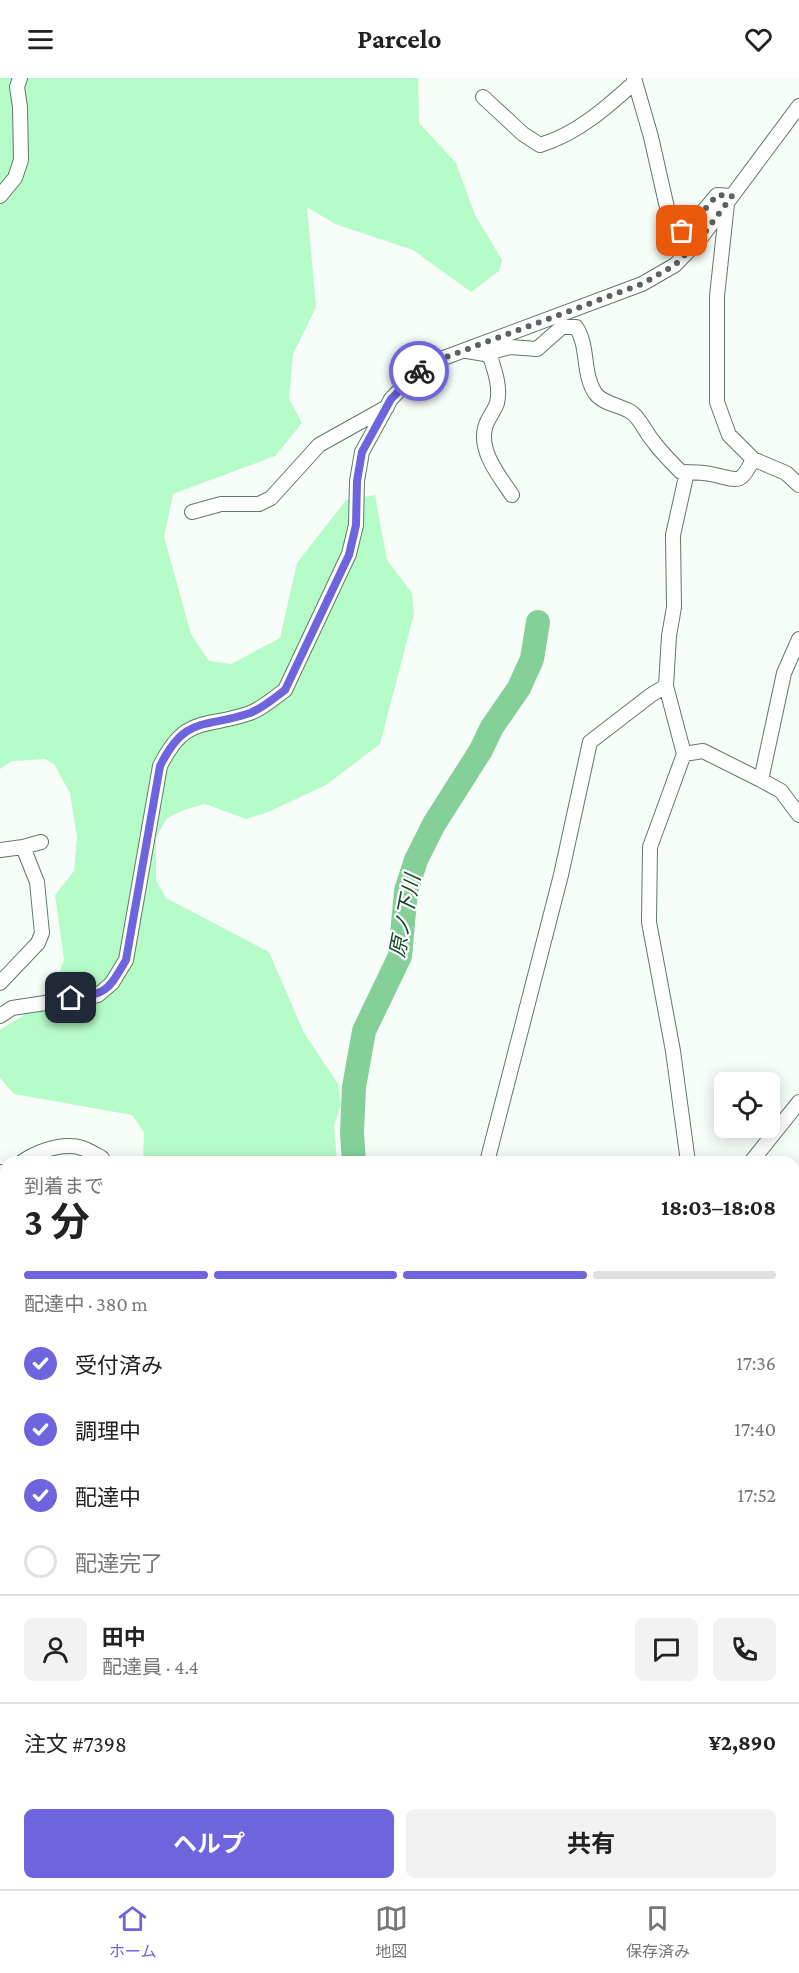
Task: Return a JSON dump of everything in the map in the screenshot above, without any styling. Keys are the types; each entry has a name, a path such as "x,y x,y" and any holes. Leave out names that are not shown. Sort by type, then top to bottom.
{"street":[{"path":"0,196 15,178 21,160 17,87 21,78"},
{"path":"483,98 523,134 540,145 554,141 582,126 634,79 651,137 671,222 675,229 682,231 690,227 717,195 730,200"},
{"path":"0,1016 12,1008 98,995 112,983 126,960 160,766 169,748 194,726 251,713 285,690 349,555 356,525 357,481 362,452 391,399 414,375 430,363 642,284 675,265 700,239 799,106"},
{"path":"730,200 717,296 717,402 729,435 753,459 786,473 799,485"},
{"path":"465,350 489,353 510,347 537,349 562,327 576,327 580,334 594,392 600,399 632,412 651,440 681,472 715,474 729,480 747,473 753,459"},
{"path":"489,353 498,385 496,404 484,429 486,449 493,467 512,495"},
{"path":"192,512 221,504 259,504 271,498 319,446 387,407"},
{"path":"687,472 673,535 674,607 669,636 666,686 684,754 650,847 649,922 674,1051 687,1156"},
{"path":"762,780 784,673 799,639"},
{"path":"490,1156 561,875 590,742 666,686"},
{"path":"684,754 703,751 762,780 781,791 799,814"},
{"path":"0,850 41,842"},
{"path":"0,983 39,942 42,933 37,882 23,847"},
{"path":"756,1156 799,1102"},
{"path":"32,1156 49,1149 70,1146 83,1148 98,1156"}],"green space":[{"path":"0,78 418,78 419,123 456,163 475,215 502,260 499,271 471,292 413,250 335,224 307,207 316,307 293,354 289,399 302,423 275,456 173,494 164,537 191,634 209,661 231,664 280,638 297,563 346,500 375,495 387,560 412,593 414,614 380,744 326,785 268,812 246,819 205,804 186,809 167,818 156,838 156,880 166,898 269,952 304,1033 338,1084 341,1105 334,1126 336,1156 143,1156 144,1132 132,1115 14,1094 0,1078 0,1030 32,1010 58,978 64,959 55,895 74,871 77,837 70,793 54,764 45,759 12,761 0,769"}],"waterway":[{"name":"原ノ下川","path":"354,1156 354,1087 364,1031 400,956 406,891 416,860 434,824 481,750 492,727 519,688 532,659 538,622"}],"way so far":[{"path":"419,371 430,363 642,284 675,265 700,239 732,196 717,195 690,227 682,231"}],"route":[{"path":"71,998 98,995 112,983 126,960 160,766 169,748 194,726 251,713 285,690 349,555 356,525 357,481 362,452 391,399 419,371"}]}
